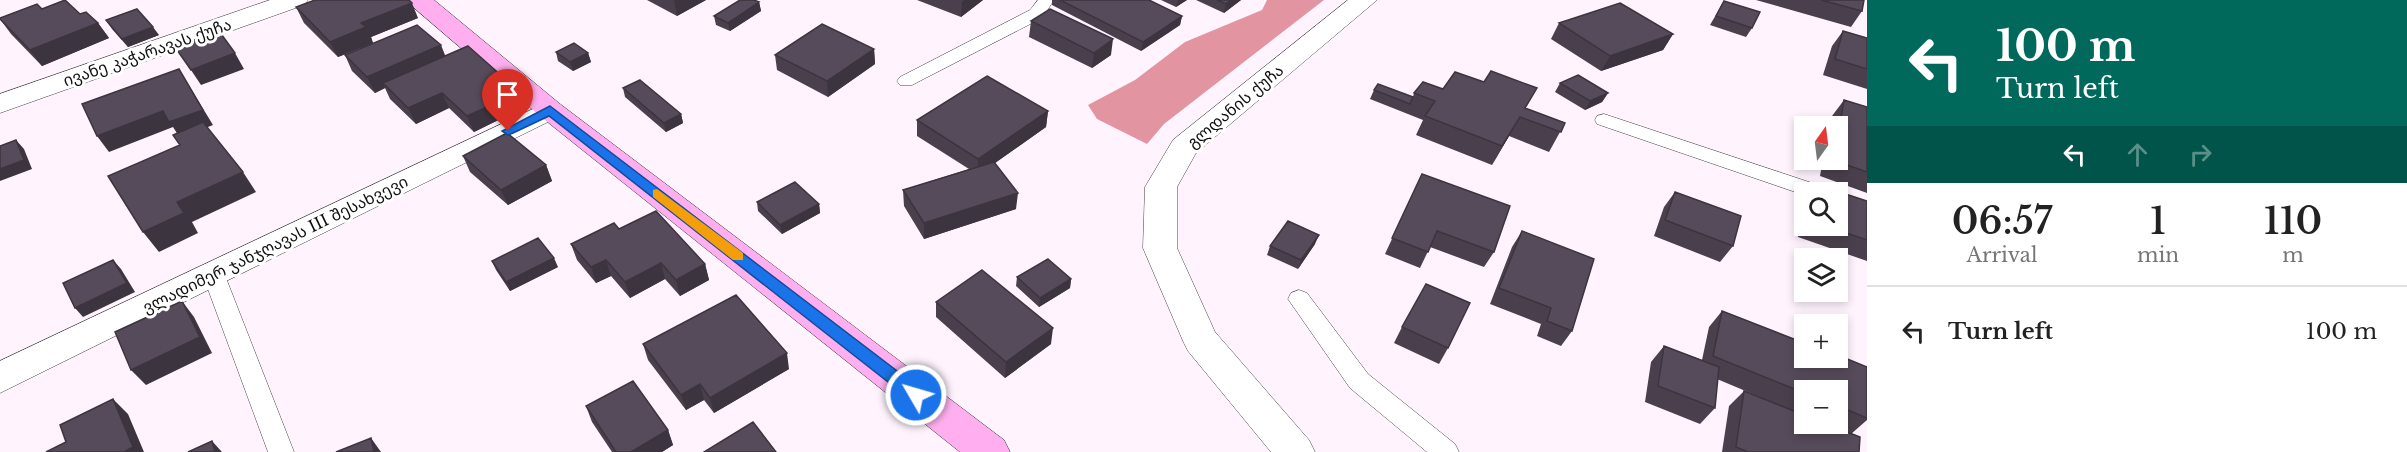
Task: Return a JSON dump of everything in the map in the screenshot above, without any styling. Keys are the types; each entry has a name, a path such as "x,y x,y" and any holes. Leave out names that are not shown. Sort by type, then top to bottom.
{"street":[{"name":"ივანე კაჭარავას ქუჩა","path":"0,104 295,0"},
{"path":"418,0 550,110 990,452"},
{"name":"გლდანის ქუჩა","path":"1295,452 1201,341 1160,248 1161,188 1184,147 1364,0"},
{"name":"ვლადიმერ ჯანჯღავას III შესახვევი","path":"0,378 550,110"}],"lane":[{"path":"906,81 1036,14 1046,0"},
{"path":"1604,120 1794,184"},
{"path":"213,273 281,452"},
{"path":"1299,299 1359,381 1446,452"}],"shaded area":[{"path":"1267,0 1324,0 1164,124 1147,144 1097,119 1088,105 1135,80 1185,42 1262,10"}],"building":[{"path":"65,0 80,14 86,12 98,23 30,50 0,19 37,4 42,9"},
{"path":"315,0 409,0 412,3 361,23 366,27 330,42 296,7"},
{"path":"740,0 759,2 728,23 714,16"},
{"path":"1060,0 1149,0 1182,16 1143,42"},
{"path":"1217,0 1231,0 1226,4"},
{"path":"1821,0 1864,0 1862,11"},
{"path":"1724,1 1760,12 1752,28 1716,16"},
{"path":"1620,3 1673,34 1610,56 1559,23"},
{"path":"137,9 153,27 122,39 106,20"},
{"path":"1050,9 1113,39 1094,53 1031,21"},
{"path":"822,24 874,49 827,81 775,55"},
{"path":"417,25 441,45 367,77 345,55"},
{"path":"219,31 235,53 191,70 175,47"},
{"path":"1843,31 1867,38 1867,69 1835,59"},
{"path":"574,43 588,53 570,62 556,52"},
{"path":"468,46 520,92 467,116 442,93 408,108 383,83"},
{"path":"179,69 203,110 169,122 163,111 97,136 82,104"},
{"path":"1491,71 1537,88 1525,108 1565,123 1561,132 1520,117 1502,146 1425,116 1435,101 1414,93 1423,82 1443,89 1455,72 1484,82"},
{"path":"1578,75 1608,93 1590,101 1560,83"},
{"path":"987,76 1048,111 978,159 917,120"},
{"path":"640,80 681,114 664,123 623,88"},
{"path":"1378,84 1413,97 1410,104 1374,90"},
{"path":"1844,100 1867,107 1867,172 1848,165 1848,116 1841,116"},
{"path":"203,122 243,172 177,202 184,213 143,232 108,176 180,145 173,135"},
{"path":"507,133 546,165 501,190 463,156"},
{"path":"16,140 24,160 0,169 0,146"},
{"path":"994,162 1018,193 924,223 903,190"},
{"path":"1422,174 1510,206 1494,252 1437,231 1428,252 1392,238"},
{"path":"795,182 819,204 780,225 757,202"},
{"path":"1675,192 1741,216 1733,246 1665,220"},
{"path":"1848,195 1867,201 1867,240 1848,234"},
{"path":"656,211 705,264 676,280 661,263 625,282 606,260 591,267 571,244 614,223 619,229"},
{"path":"1288,221 1319,235 1301,260 1270,246"},
{"path":"1522,231 1594,259 1572,331 1547,321 1551,308 1499,288"},
{"path":"538,238 554,258 506,282 492,261"},
{"path":"1048,259 1071,279 1040,298 1017,277"},
{"path":"113,260 127,283 75,308 63,283"},
{"path":"982,270 1053,328 1006,362 936,302"},
{"path":"1426,284 1470,303 1448,348 1402,327"},
{"path":"736,295 787,353 710,398 700,384 681,395 643,344"},
{"path":"182,301 200,337 131,370 115,332"},
{"path":"1722,311 1794,339 1794,368 1848,368 1848,359 1867,367 1867,418 1848,410 1848,380 1794,380 1794,389 1713,356"},
{"path":"1664,346 1719,367 1715,408 1658,386"},
{"path":"633,381 668,430 631,452 616,452 586,406"},
{"path":"1744,391 1794,411 1794,434 1848,432 1860,437 1859,452 1748,452 1736,447"},
{"path":"113,399 133,447 124,452 46,452 66,442 60,425"},
{"path":"753,422 776,452 704,452"},
{"path":"371,438 374,452 336,452"},
{"path":"212,441 215,452 188,452"}],"slow traffic":[{"path":"657,194 738,256"}],"route":[{"path":"508,131 550,110 916,395"}]}
